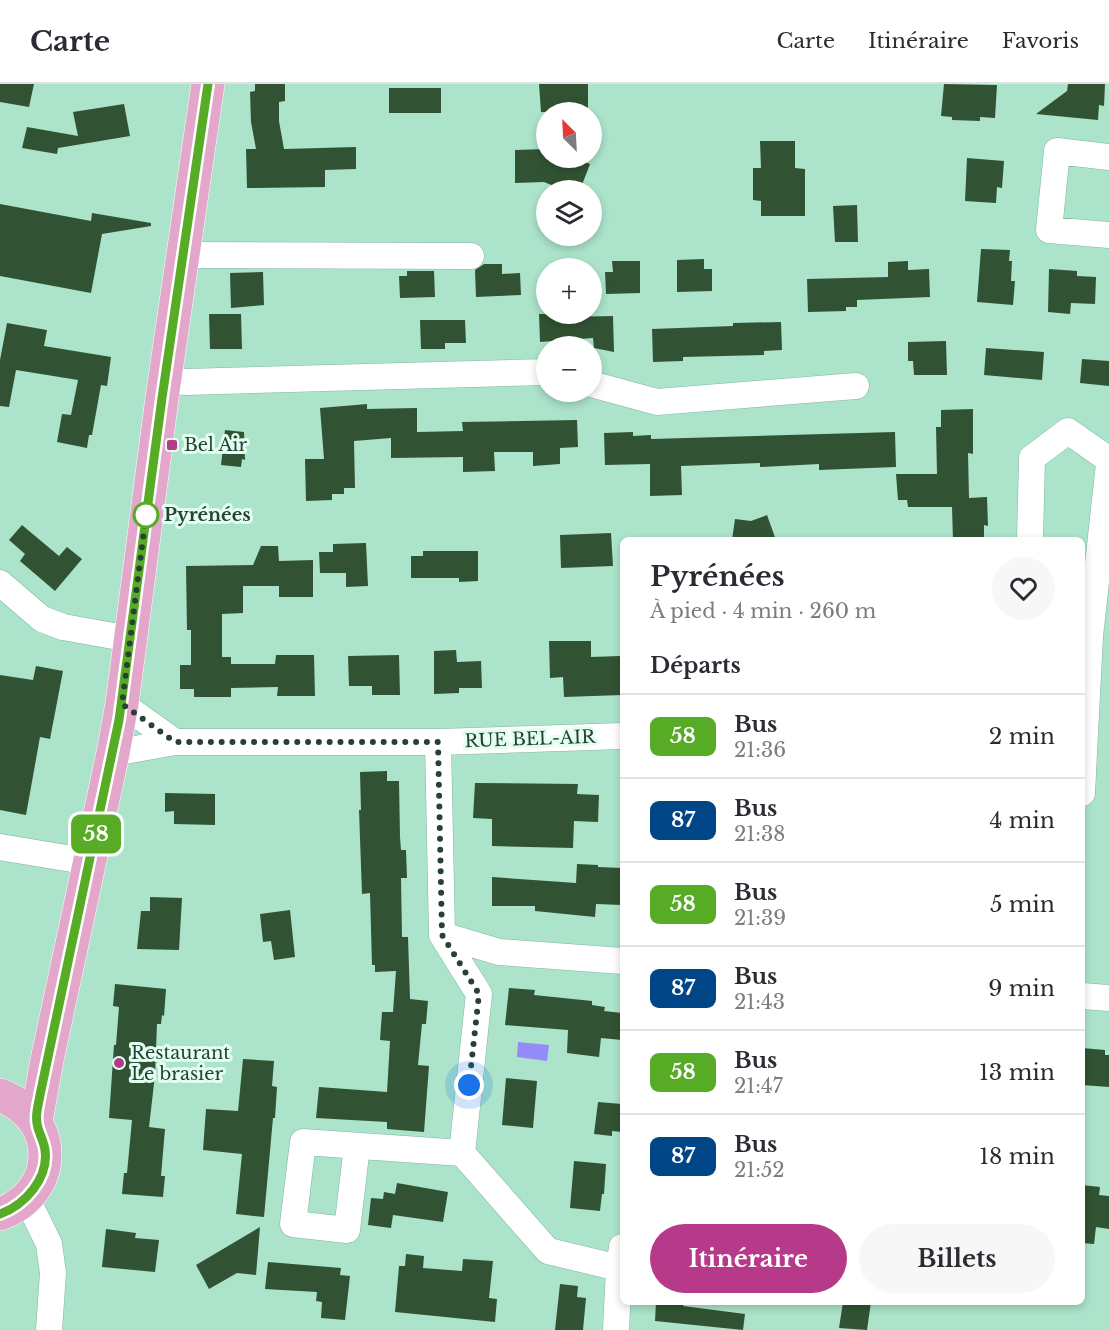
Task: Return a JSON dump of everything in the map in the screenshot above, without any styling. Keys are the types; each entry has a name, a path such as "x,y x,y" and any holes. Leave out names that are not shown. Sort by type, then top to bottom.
{"main road":[{"path":"36,1121 122,704 182,255 208,84"},
{"path":"13,1206 43,1171 45,1150 36,1121 22,1106 1,1095 24,1077 35,1055 54,1029"}],"street":[{"path":"1109,156 1057,152 1049,230 1109,236"},
{"path":"182,255 471,256"},
{"path":"165,380 186,382 536,372"},
{"path":"602,387 657,402 856,386"},
{"path":"1030,537 1032,458 1068,431 1109,460"},
{"path":"1085,672 1086,632 1109,464"},
{"path":"0,583 42,619 63,627 130,639"},
{"path":"122,704 175,742"},
{"name":"RUE BEL-AIR","path":"113,753 175,742 438,742 620,736"},
{"name":"RUE BEL-AIR","path":"438,742 442,935"},
{"path":"0,847 90,862"},
{"path":"442,935 499,952 620,961"},
{"path":"442,935 479,994 462,1153"},
{"path":"1085,996 1109,998"},
{"path":"357,1146 462,1153 548,1251 620,1257"},
{"path":"13,1206 49,1244 53,1273 48,1330"},
{"path":"616,1330 620,1272"}],"shaded area":[{"path":"518,1042 549,1045 547,1061 517,1057"}],"building":[{"path":"0,84 34,84 29,107 0,102"},
{"path":"255,84 285,84 285,101 279,102 279,121 284,149 356,147 356,169 325,170 325,187 247,188 246,149 256,149 251,122 250,92 255,91"},
{"path":"539,84 588,84 588,102 540,102"},
{"path":"944,84 997,85 995,118 980,117 980,121 952,120 952,117 941,116"},
{"path":"1068,84 1105,84 1104,106 1099,105 1098,120 1036,114 1067,91"},
{"path":"389,88 441,88 441,113 389,113"},
{"path":"124,104 130,136 58,148 57,154 22,148 27,127 78,136 73,112"},
{"path":"760,141 795,141 795,168 805,169 805,216 761,216 761,201 753,200 753,168 761,168"},
{"path":"536,149 536,168 588,168 584,180 536,180 536,182 515,183 515,150"},
{"path":"967,158 1004,161 1002,188 997,187 996,203 965,201"},
{"path":"0,204 91,221 92,213 151,223 151,226 102,234 91,293 0,276"},
{"path":"857,205 858,242 835,242 833,206"},
{"path":"981,249 1010,250 1011,281 1015,281 1013,305 977,302"},
{"path":"704,259 704,269 712,269 712,291 677,292 677,260"},
{"path":"612,261 640,261 640,293 606,294 605,272 613,272"},
{"path":"908,261 908,270 929,269 930,297 857,300 857,307 846,307 846,311 808,312 807,279 888,277 888,262"},
{"path":"484,264 502,264 502,274 520,273 521,295 476,297 475,270"},
{"path":"1049,269 1077,271 1077,276 1096,277 1095,304 1071,303 1070,314 1048,312"},
{"path":"407,271 434,271 435,297 400,298 399,276 407,276"},
{"path":"263,272 264,305 231,308 230,273"},
{"path":"209,314 241,314 242,349 210,349"},
{"path":"602,316 613,316 614,352 602,350 602,336 540,336 539,324 602,324"},
{"path":"420,320 465,320 466,343 445,343 445,349 421,349"},
{"path":"781,322 782,350 764,351 764,355 683,357 683,361 653,362 652,329"},
{"path":"7,323 47,330 44,346 111,357 107,386 101,385 92,435 89,435 87,448 57,442 62,414 71,415 78,380 16,370 9,407 0,406 0,360"},
{"path":"946,341 947,375 914,375 913,361 908,361 908,342"},
{"path":"986,348 1044,352 1042,380 984,375"},
{"path":"1082,359 1109,361 1109,386 1080,383"},
{"path":"367,404 367,409 417,408 417,432 463,431 462,422 577,420 578,447 560,448 560,464 533,466 533,452 494,452 495,471 463,472 463,457 391,458 391,438 354,441 355,488 344,488 344,494 332,494 332,500 306,501 305,459 324,459 320,408"},
{"path":"973,409 973,454 968,453 969,498 987,497 988,526 984,525 984,537 953,537 952,507 908,507 907,500 898,500 896,474 937,474 936,427 941,427 941,410"},
{"path":"225,430 244,432 245,460 242,459 241,467 221,465"},
{"path":"633,432 633,436 651,435 651,439 895,432 896,467 819,470 819,464 760,467 760,463 681,466 682,495 650,496 650,464 605,465 604,433"},
{"path":"767,515 775,537 732,537 735,519 751,521"},
{"path":"22,525 59,556 67,547 82,559 55,591 20,561 25,554 9,540"},
{"path":"611,533 613,566 561,568 560,535"},
{"path":"366,543 368,586 346,587 346,573 320,573 319,552 333,552 333,544"},
{"path":"261,546 278,546 279,561 313,560 313,597 279,597 279,586 243,586 243,613 222,614 222,657 231,657 231,664 275,664 276,655 314,655 315,696 277,696 278,687 231,688 231,697 194,697 194,689 180,689 180,665 191,665 191,630 187,630 186,566 253,565"},
{"path":"423,551 478,551 478,581 459,582 459,578 411,578 411,556 423,556"},
{"path":"549,641 591,641 591,657 620,656 620,695 564,697 563,677 550,678"},
{"path":"456,650 457,662 481,661 482,688 459,688 459,693 434,694 434,651"},
{"path":"399,655 400,695 372,695 372,686 349,686 348,656"},
{"path":"36,666 63,671 50,739 40,737 26,815 0,810 0,675 33,680"},
{"path":"387,771 387,781 399,781 401,850 406,850 407,878 401,878 402,937 408,937 410,999 428,1001 426,1024 422,1024 418,1065 429,1066 424,1132 387,1129 387,1122 316,1118 319,1087 387,1092 390,1041 380,1040 382,1012 393,1012 396,971 375,972 375,965 372,965 370,893 362,894 359,810 361,810 360,772"},
{"path":"475,783 578,784 577,794 599,795 598,822 574,821 573,848 492,846 492,819 473,818"},
{"path":"165,793 215,794 215,825 174,824 174,811 165,812"},
{"path":"577,864 620,868 620,905 596,904 595,917 535,911 535,906 492,906 492,877 576,883"},
{"path":"150,897 182,898 179,950 137,949 141,911 150,911"},
{"path":"290,910 295,957 274,960 271,941 263,942 260,914"},
{"path":"115,984 166,989 164,1016 162,1015 161,1024 157,1024 155,1075 149,1127 165,1129 161,1176 165,1176 163,1197 122,1194 124,1173 127,1173 132,1120 109,1118 119,1007 113,1006"},
{"path":"509,988 535,990 534,995 592,1001 592,1005 605,1007 604,1011 620,1013 620,1040 601,1038 599,1057 567,1053 568,1030 505,1025"},
{"path":"1085,1048 1105,1050 1105,1055 1109,1055 1109,1087 1085,1085"},
{"path":"243,1059 274,1061 272,1086 277,1087 264,1217 236,1214 242,1154 203,1150 206,1109 238,1111"},
{"path":"506,1078 537,1081 533,1128 502,1125"},
{"path":"598,1102 620,1104 620,1132 612,1131 612,1136 594,1134"},
{"path":"574,1161 606,1164 604,1194 602,1194 600,1211 570,1208"},
{"path":"397,1183 448,1192 443,1222 393,1215 391,1228 368,1225 371,1198 383,1199 384,1192 395,1194"},
{"path":"1085,1185 1100,1187 1099,1195 1109,1196 1109,1229 1096,1227 1094,1244 1085,1243"},
{"path":"260,1227 256,1275 237,1273 209,1289 196,1265"},
{"path":"106,1229 136,1233 135,1238 159,1240 155,1272 102,1267"},
{"path":"406,1254 424,1256 423,1268 462,1271 463,1259 493,1261 489,1298 497,1299 495,1322 395,1312 399,1266 405,1266"},
{"path":"268,1262 341,1268 340,1275 350,1276 345,1320 321,1318 322,1302 316,1301 317,1292 265,1289"},
{"path":"560,1284 578,1286 577,1297 586,1298 583,1330 555,1330"},
{"path":"656,1305 683,1305 745,1314 743,1330 655,1321"},
{"path":"843,1305 871,1305 867,1330 839,1328"}],"bus line":[{"name":"58","path":"0,1214 27,1198 43,1171 45,1150 36,1121 119,720 182,255 208,84"}],"place":[{"name":"Bel Air","path":"172,445"},
{"name":"Pyrénées","path":"146,515"},
{"name":"Restaurant Le brasier","path":"119,1063"}],"route":[{"path":"146,515 122,704 175,742 438,742 442,935 479,994 469,1085"}]}
